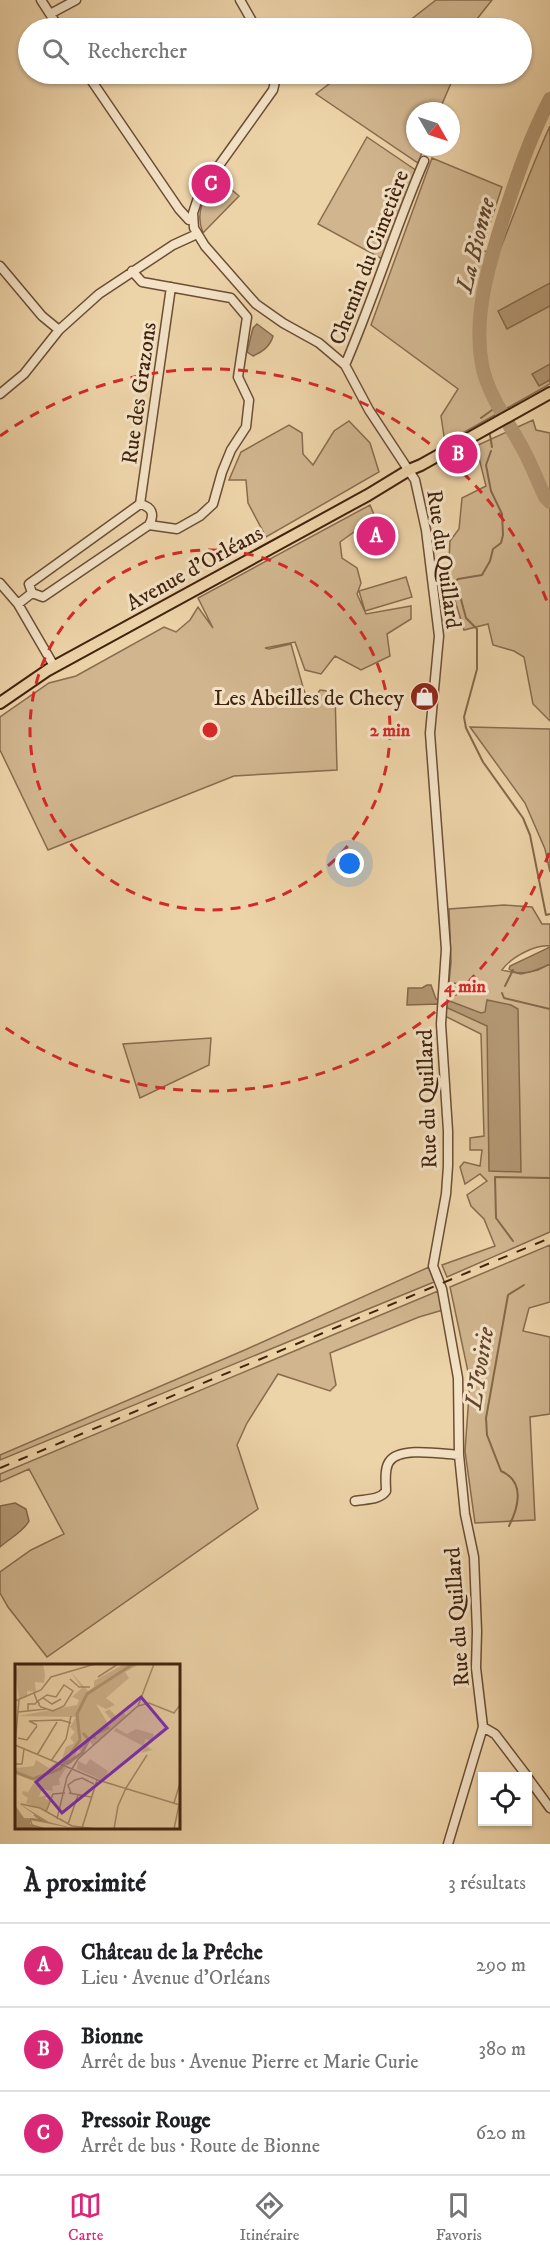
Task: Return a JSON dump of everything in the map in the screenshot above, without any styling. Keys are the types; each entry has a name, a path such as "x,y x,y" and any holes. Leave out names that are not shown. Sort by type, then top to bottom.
{"main road":[{"name":"Avenue d'Orléans","path":"0,703 54,666 550,393"}],"street":[{"path":"41,0 53,18"},
{"path":"50,14 76,0"},
{"path":"240,0 250,18"},
{"path":"94,84 179,209 189,220 193,220"},
{"path":"274,84 273,90 200,192 193,220 197,234 245,294 283,323 319,343 345,365"},
{"name":"Chemin du Cimetière","path":"345,365 365,319 393,236 424,161"},
{"path":"0,394 24,374 59,330 99,294 173,245 197,234"},
{"path":"0,266 42,316 59,330"},
{"path":"132,271 142,282 231,298 247,317 238,377 249,400 246,427 231,450 212,506 177,529 149,525"},
{"name":"Rue des Grazons","path":"140,504 171,287"},
{"name":"Rue du Quillard","path":"345,365 369,410 415,480 426,530 439,636 430,733 446,949 441,1024 448,1166 446,1194 434,1266 442,1289 458,1378 459,1455 465,1514 474,1557 476,1668 483,1727"},
{"path":"140,504 153,513 149,525 43,597 32,593 29,584 140,504"},
{"path":"0,583 18,604 54,666"},
{"path":"18,604 32,593"},
{"path":"355,1501 384,1495 386,1468 388,1462 396,1455 408,1452 459,1455"},
{"path":"448,1844 483,1727 495,1734 523,1772"},
{"path":"532,1784 550,1808"}],"shaded area":[{"path":"436,0 492,0 478,18 413,18"},
{"path":"329,84 451,84 443,102 406,102 406,155 316,94"},
{"path":"550,126 550,384 445,443 441,416 458,389 371,325 432,158 502,187 481,251 499,252"},
{"path":"367,137 417,171 384,260 318,224"},
{"path":"408,156 421,156 418,163"},
{"path":"218,178 239,196 203,233 200,210 205,197"},
{"path":"550,283 550,306 507,329 498,311"},
{"path":"257,324 273,336 265,349 253,356 247,352 253,328"},
{"path":"550,364 550,380 539,386 532,374"},
{"path":"533,420 536,430 550,433 550,721 533,704 524,657 514,651 493,645 488,624 464,630 448,577 450,541 459,529 462,498 486,486 476,446"},
{"path":"349,421 370,443 379,472 266,537 248,503 246,480 229,480 241,452 289,425 302,433 303,454 313,465 334,431"},
{"path":"370,505 375,517 340,542 342,558 357,568 361,583 357,594 366,614 411,606 411,619 387,634 390,656 361,670 335,656 321,674 305,670 295,642 265,648 291,644 303,687 293,691 304,690 307,698 313,700 320,690 335,692 337,770 234,776 48,850 0,750 0,717 49,683 76,676 164,627 176,632 190,620 198,607 213,628 198,598"},
{"path":"406,577 412,597 365,611 359,591"},
{"path":"470,727 550,729 550,872 545,849 525,803"},
{"path":"504,905 532,907 542,924 550,924 550,946 537,947 523,953 502,970 521,974 550,964 550,1232 447,1277 442,1265 495,1246 484,1219 471,1206 467,1195 487,1181 480,1174 465,1184 460,1167 464,1162 480,1166 482,1150 470,1150 470,1138 484,1136 481,1034 445,1016 448,989 471,984 449,983 451,962 449,909"},
{"path":"550,947 550,964 524,973 513,972 509,969 510,966"},
{"path":"431,985 436,999 447,1000 481,1013 485,1012 487,1000 511,1005 518,1009 521,1172 489,1171 487,1026 439,1004 407,1005 408,988 422,988"},
{"path":"211,1038 209,1065 140,1098 123,1044"},
{"path":"550,1245 550,1302 529,1308 523,1331 550,1337 550,1414 530,1417 535,1520 475,1523 465,1451 470,1381 450,1287"},
{"path":"429,1267 434,1282 0,1460 0,1455 247,1349"},
{"path":"438,1291 443,1310 419,1317 330,1353 336,1385 330,1391 278,1374 247,1423 237,1445 258,1509 47,1657 8,1607 0,1593 0,1572 31,1550 64,1534 29,1469 0,1482 0,1474"},
{"path":"15,1503 26,1509 29,1521 20,1532 0,1547 0,1506"}],"waterway":[{"name":"La Bionne","path":"550,99 529,144 502,222 483,293 479,329 482,365 489,388 527,457 545,497 550,502"},
{"name":"L'Ivoirie","path":"481,418 499,405"},
{"name":"L'Ivoirie","path":"490,435 492,447"},
{"name":"L'Ivoirie","path":"491,451 486,465 491,491 502,514 501,543 493,549 490,561 482,575 456,581 466,618 477,629 477,669 464,717 466,728 483,762 523,818 530,835 546,915 550,914"},
{"name":"L'Ivoirie","path":"505,986 513,970"},
{"name":"L'Ivoirie","path":"502,993 504,998 550,1009"},
{"name":"L'Ivoirie","path":"513,1241 496,1218 495,1177 550,1178"},
{"name":"L'Ivoirie","path":"509,1526 517,1504 517,1488 509,1476 501,1471 487,1435 486,1418 508,1295 524,1285"}],"railway":[{"path":"0,1468 550,1238"}],"place":[{"name":"Pressoir Rouge","path":"211,184"},
{"name":"Bionne","path":"458,454"},
{"name":"Château de la Prêche","path":"376,536"},
{"name":"Les Abeilles de Checy","path":"425,697"}]}
